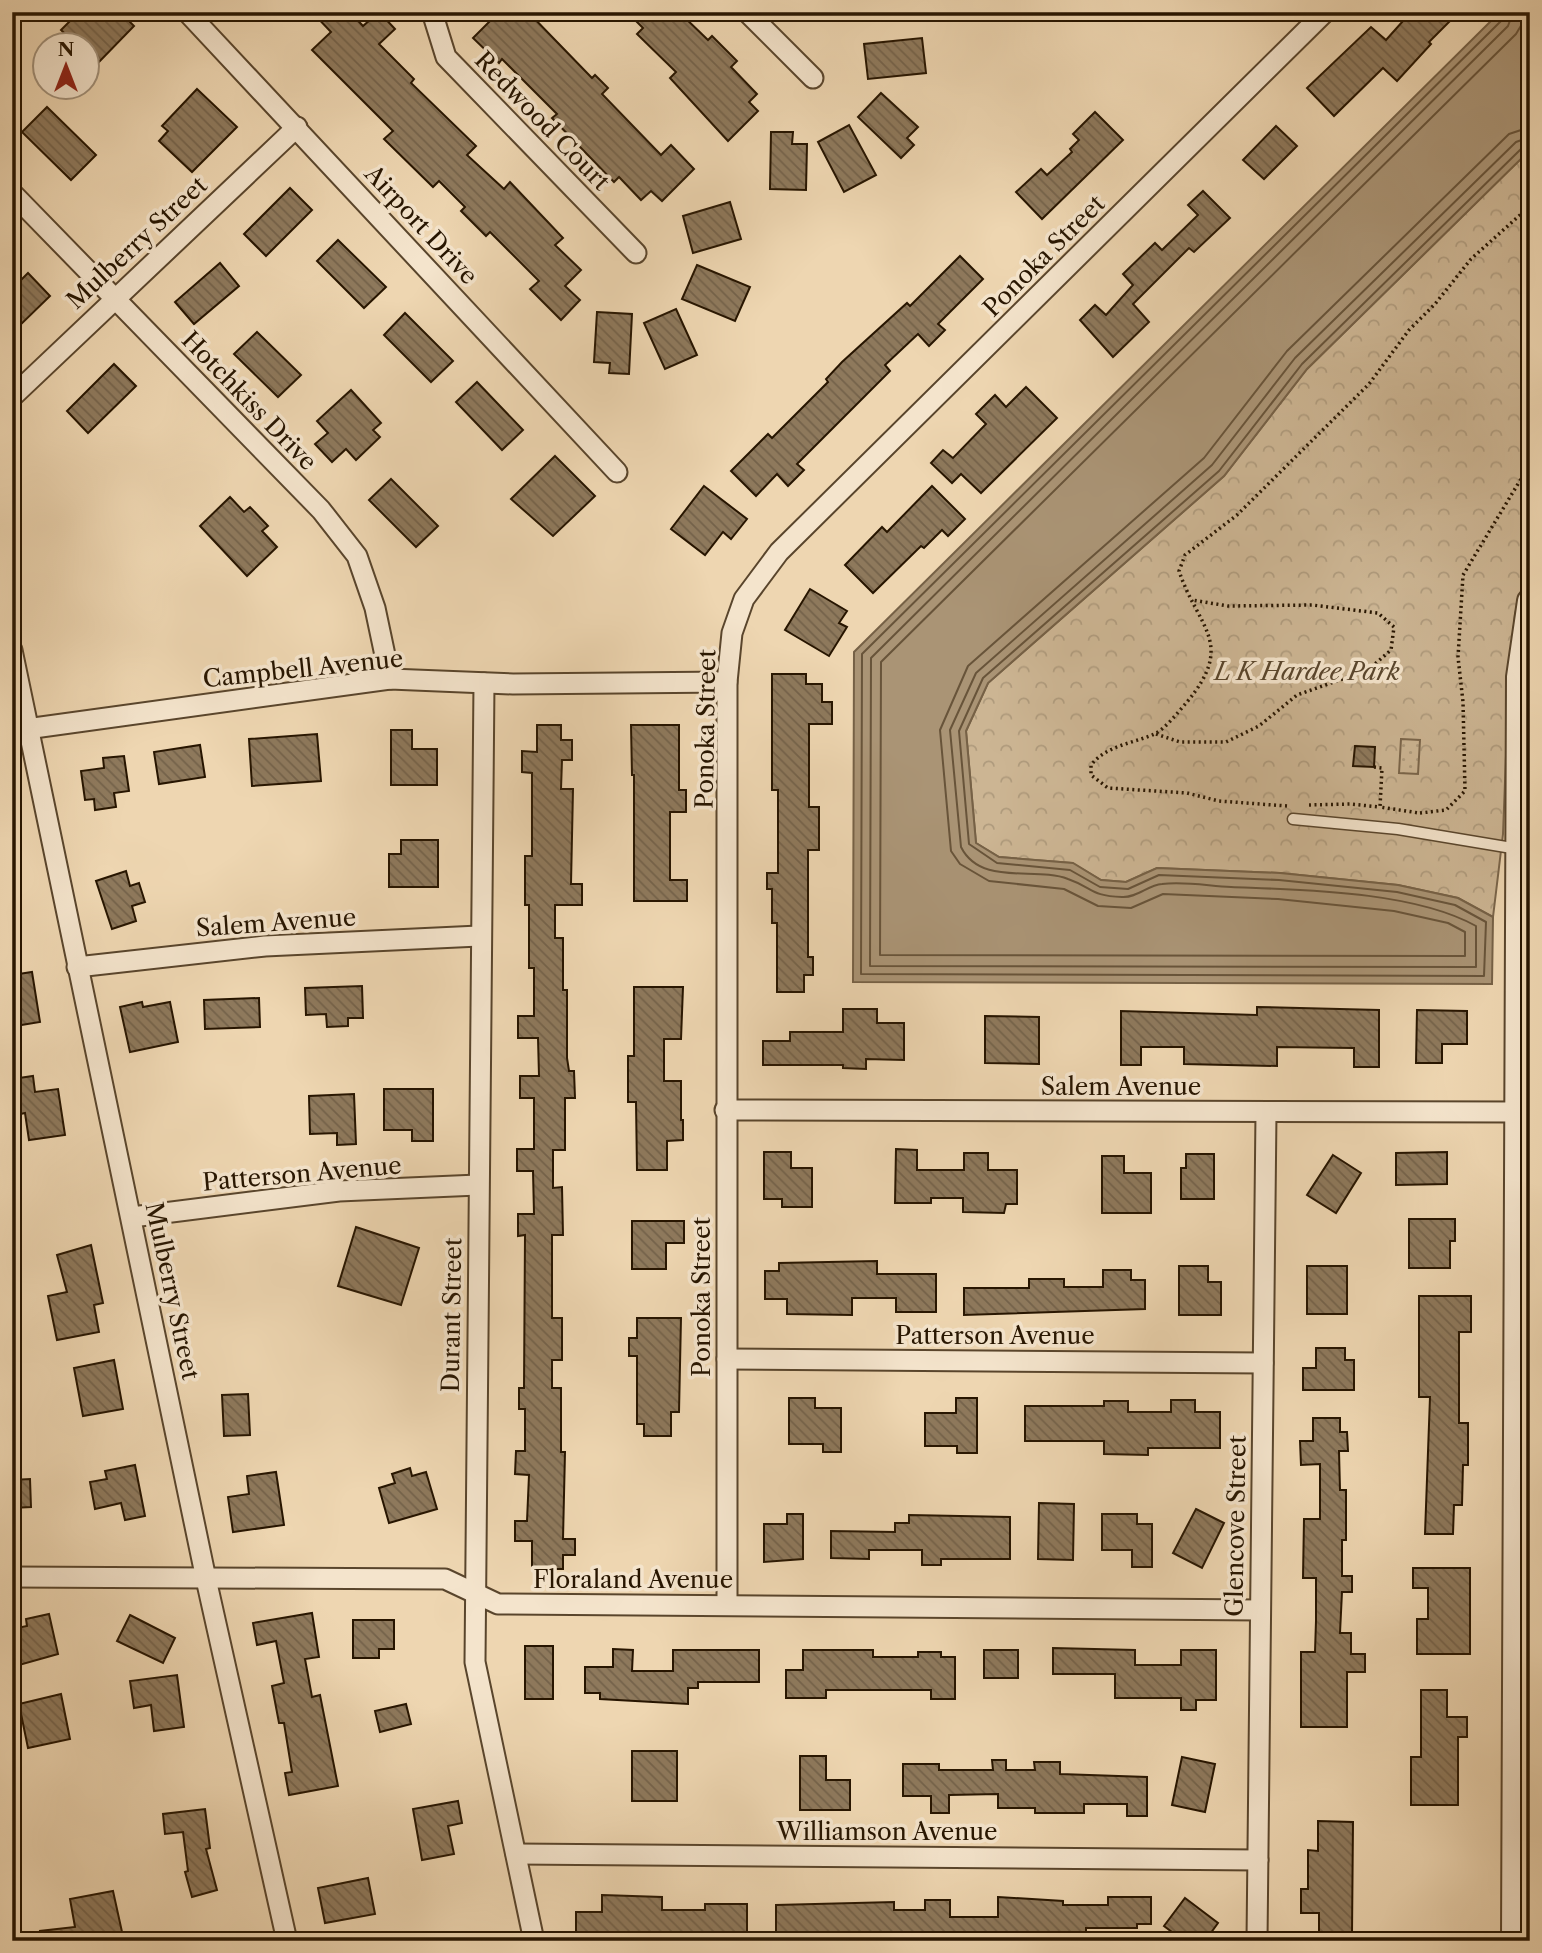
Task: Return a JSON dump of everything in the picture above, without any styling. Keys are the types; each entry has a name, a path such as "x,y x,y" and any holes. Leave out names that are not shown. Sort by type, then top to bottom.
{"street":[{"name":"Airport Drive","path":"187,12 617,472"},
{"name":"Redwood Court","path":"432,12 446,57 636,253"},
{"path":"747,12 813,78"},
{"name":"Ponoka Street","path":"727,1605 727,682 732,633 744,599 779,552 1325,12"},
{"name":"Mulberry Street","path":"12,397 297,127"},
{"name":"Hotchkiss Drive","path":"12,193 321,510 357,556 374,608 390,679"},
{"path":"1514,1941 1522,1507 1517,1112 1519,677 1530,601"},
{"name":"Mulberry Street","path":"12,650 20,729 77,967 132,1217 206,1579 287,1941"},
{"name":"Campbell Avenue","path":"20,729 390,679 484,683 727,682"},
{"name":"Durant Street","path":"484,683 479,936 475,1662 534,1941"},
{"name":"Salem Avenue","path":"77,967 265,946 479,936"},
{"name":"Salem Avenue","path":"725,1110 1517,1112"},
{"name":"Glencove Street","path":"1257,1941 1266,1113"},
{"name":"Patterson Avenue","path":"132,1217 339,1191 478,1185"},
{"name":"Patterson Avenue","path":"727,1359 1263,1363"},
{"name":"Floraland Avenue","path":"12,1577 445,1579 498,1604 1259,1609"},
{"name":"Williamson Avenue","path":"516,1854 1258,1860"}],"lane":[{"path":"1293,820 1418,832 1518,849"}],"path":[{"path":"1530,206 1471,259 1435,304 1409,330 1369,384 1237,515 1185,555 1179,571 1212,643 1209,670 1200,687 1156,734 1099,754 1090,765 1091,775 1108,788 1187,793 1259,806 1350,804 1420,813 1446,810 1465,790 1463,702 1458,657 1463,575 1530,464"},
{"path":"1156,734 1180,742 1226,742 1258,726 1297,695 1368,670 1391,650 1394,627 1378,613 1312,605 1204,604 1190,597"},
{"path":"1374,767 1382,768 1380,807"},
{"path":"1418,832 1420,813"}],"green space":[{"name":"L K Hardee Park","path":"1530,150 1530,558 1515,614 1509,677 1503,834 1493,917 1458,898 1398,885 1280,873 1157,868 1126,882 1101,880 1072,863 999,857 976,843 966,731 988,683 1224,476 1307,369"},
{"path":"1401,739 1420,740 1418,774 1399,773"}],"water":[{"path":"1500,12 1530,12 1530,150 1307,369 1224,476 988,683 966,731 976,843 999,857 1073,863 1101,880 1126,882 1157,868 1280,873 1398,885 1458,898 1493,917 1492,984 853,982 854,652"}],"building":[{"path":"79,12 120,12 134,26 102,59 102,32 61,30"},
{"path":"312,12 350,12 363,26 379,12 395,29 379,44 414,79 411,83 476,146 467,155 504,189 510,182 563,238 555,245 581,270 565,286 580,300 561,320 530,289 539,281 490,232 486,236 461,211 465,207 439,181 433,187 384,139 393,131 312,50 331,32"},
{"path":"499,12 528,12 592,78 595,75 608,88 602,94 661,155 671,145 694,169 662,201 651,191 641,200 619,177 614,182 552,118 557,114 502,59 499,63 473,38"},
{"path":"627,12 679,12 708,40 712,36 737,61 731,67 757,94 749,102 758,111 728,141 670,78 676,72 637,34 643,28"},
{"path":"1411,12 1459,12 1429,42 1431,44 1397,81 1383,68 1334,116 1307,88 1371,27 1386,40"},
{"path":"922,38 926,73 868,79 864,44"},
{"path":"197,89 237,127 192,172 159,141 168,131 162,126"},
{"path":"881,93 918,127 907,138 914,145 901,158 858,117"},
{"path":"47,107 96,155 71,180 22,132"},
{"path":"1095,112 1123,140 1042,219 1016,192 1041,169 1047,175 1072,152 1070,149 1079,140 1073,134"},
{"path":"849,125 876,175 844,192 818,142"},
{"path":"1276,126 1297,146 1264,179 1243,160"},
{"path":"771,132 793,132 792,144 807,144 806,190 770,189"},
{"path":"290,188 312,210 266,256 244,234"},
{"path":"1203,191 1230,218 1194,252 1189,248 1133,304 1149,322 1113,357 1080,320 1095,305 1106,315 1133,285 1123,274 1155,243 1162,250 1198,215 1188,205"},
{"path":"730,202 741,239 693,253 683,216"},
{"path":"338,240 386,287 364,308 317,261"},
{"path":"960,256 983,279 938,324 945,330 929,346 918,334 885,365 890,371 797,464 804,470 788,486 777,474 756,496 731,471 768,434 772,438 828,382 826,379 842,362 907,303 910,306"},
{"path":"220,263 239,286 194,324 175,302"},
{"path":"697,265 750,287 735,321 682,299"},
{"path":"28,273 50,296 12,333 12,289"},
{"path":"676,309 697,355 665,369 644,323"},
{"path":"597,312 632,314 629,374 609,373 610,363 594,362"},
{"path":"405,313 453,361 431,382 384,335"},
{"path":"257,332 301,375 278,397 234,354"},
{"path":"114,364 136,386 88,433 67,411"},
{"path":"477,382 523,430 502,450 456,402"},
{"path":"1026,387 1057,418 981,493 961,474 952,483 931,463 943,450 953,458 986,424 976,414 995,395 1006,407"},
{"path":"351,390 381,423 373,430 380,437 356,460 346,449 332,462 315,444 328,433 317,421"},
{"path":"555,456 595,496 553,536 511,499"},
{"path":"391,479 438,526 416,547 369,500"},
{"path":"704,486 747,519 731,539 723,532 705,555 671,529"},
{"path":"932,486 965,519 948,536 942,530 924,548 921,546 873,593 845,565 882,527 887,532"},
{"path":"230,497 244,512 250,507 268,526 262,531 277,547 247,576 200,526"},
{"path":"810,589 847,611 839,623 847,627 829,656 785,630"},
{"path":"772,674 806,674 806,684 822,684 822,702 832,702 832,724 809,724 809,807 819,807 819,850 808,850 808,957 813,957 813,975 804,975 804,992 777,992 777,923 772,923 772,889 767,889 767,873 778,873 778,790 772,790"},
{"path":"537,725 561,725 561,740 572,740 572,760 562,760 561,789 573,789 571,884 582,884 582,905 555,905 555,938 563,938 563,990 567,990 567,1058 569,1071 574,1071 575,1098 565,1098 565,1150 553,1150 553,1188 562,1187 563,1235 552,1235 552,1318 562,1318 562,1360 552,1360 552,1388 561,1388 561,1452 565,1452 563,1539 575,1539 575,1555 563,1555 563,1569 532,1569 532,1541 515,1541 515,1521 527,1521 529,1475 515,1474 516,1451 525,1451 525,1409 519,1409 519,1388 524,1388 525,1235 518,1236 518,1214 534,1214 533,1171 517,1171 517,1149 534,1149 534,1098 520,1098 520,1076 539,1076 538,1038 518,1038 518,1016 534,1016 534,968 529,968 529,905 525,905 525,856 532,856 532,773 522,772 522,751 537,752"},
{"path":"631,725 679,725 679,790 686,790 686,812 670,812 670,880 687,880 687,901 634,901 634,775"},
{"path":"391,730 412,730 412,749 437,749 437,785 391,785"},
{"path":"317,734 321,781 252,786 249,739"},
{"path":"200,745 205,777 159,784 154,752"},
{"path":"1355,746 1375,747 1374,767 1353,766"},
{"path":"124,756 129,791 114,793 116,807 95,810 94,799 85,800 81,771 104,768 103,758"},
{"path":"401,840 438,840 438,887 389,887 389,854 401,854"},
{"path":"126,871 130,886 139,883 145,902 132,906 136,921 112,929 96,881"},
{"path":"32,972 40,1022 15,1026 12,975"},
{"path":"362,986 363,1018 348,1018 348,1026 327,1027 326,1014 306,1015 305,988"},
{"path":"634,987 683,987 681,1039 664,1039 664,1081 681,1081 683,1120 683,1140 667,1141 667,1170 637,1170 636,1102 628,1102 628,1056 634,1056"},
{"path":"259,998 260,1027 205,1029 204,1000"},
{"path":"142,1002 143,1007 170,1002 178,1042 130,1052 120,1007"},
{"path":"1257,1007 1379,1010 1379,1067 1354,1067 1354,1048 1277,1047 1277,1066 1184,1064 1184,1047 1141,1047 1141,1065 1121,1065 1121,1011 1257,1015"},
{"path":"843,1009 877,1009 877,1023 904,1023 904,1060 866,1059 866,1069 843,1068 843,1065 763,1065 763,1041 790,1041 790,1032 843,1032"},
{"path":"1417,1010 1467,1011 1467,1044 1442,1044 1442,1063 1416,1063"},
{"path":"985,1016 1039,1017 1039,1064 985,1063"},
{"path":"33,1076 35,1092 58,1089 65,1135 29,1140 25,1113 16,1115 12,1079"},
{"path":"384,1089 433,1089 433,1141 412,1141 412,1130 384,1130"},
{"path":"354,1094 356,1144 337,1145 337,1133 310,1134 309,1096"},
{"path":"896,1149 917,1150 917,1170 964,1170 964,1153 988,1153 988,1170 1017,1170 1017,1204 1006,1204 1004,1213 963,1212 963,1198 931,1198 931,1203 895,1203"},
{"path":"764,1152 791,1152 791,1168 812,1168 812,1207 782,1207 782,1199 764,1199"},
{"path":"1447,1152 1447,1184 1396,1185 1396,1153"},
{"path":"1186,1154 1214,1154 1214,1199 1181,1199 1181,1168 1186,1168"},
{"path":"1333,1155 1361,1173 1336,1213 1307,1195"},
{"path":"1102,1156 1124,1156 1124,1173 1151,1173 1151,1213 1102,1213"},
{"path":"1409,1219 1455,1219 1455,1241 1450,1241 1450,1268 1409,1268"},
{"path":"632,1221 684,1221 684,1243 666,1243 666,1269 632,1269"},
{"path":"356,1227 419,1248 401,1305 338,1286"},
{"path":"91,1245 103,1303 94,1305 99,1332 57,1340 48,1296 67,1292 57,1255"},
{"path":"877,1261 877,1274 936,1274 936,1312 896,1312 896,1298 852,1298 852,1315 787,1314 787,1299 765,1299 765,1271 779,1271 779,1263"},
{"path":"1179,1266 1208,1266 1208,1282 1221,1282 1221,1315 1179,1315"},
{"path":"1307,1266 1347,1266 1347,1314 1307,1314"},
{"path":"1103,1270 1131,1270 1131,1280 1145,1280 1145,1309 964,1315 964,1288 1029,1288 1029,1279 1064,1279 1064,1287 1103,1287"},
{"path":"1419,1296 1471,1296 1471,1332 1459,1332 1459,1423 1468,1423 1468,1465 1463,1465 1462,1505 1454,1505 1453,1534 1425,1534 1430,1397 1419,1397"},
{"path":"637,1318 681,1318 679,1412 671,1412 671,1436 644,1436 644,1424 637,1424 637,1356 629,1356 629,1338 637,1338"},
{"path":"1316,1348 1345,1348 1345,1360 1354,1360 1354,1390 1303,1390 1303,1368 1316,1368"},
{"path":"114,1360 123,1409 83,1416 74,1368"},
{"path":"248,1394 250,1435 224,1436 222,1395"},
{"path":"789,1398 815,1398 815,1408 841,1408 841,1452 823,1452 823,1444 789,1444"},
{"path":"956,1398 977,1398 977,1453 957,1453 957,1446 925,1446 925,1413 956,1413"},
{"path":"1171,1400 1195,1400 1195,1412 1220,1412 1220,1448 1148,1448 1148,1455 1104,1454 1104,1441 1025,1441 1025,1406 1104,1406 1104,1401 1128,1401 1128,1412 1171,1412"},
{"path":"1313,1418 1340,1418 1340,1432 1347,1432 1348,1451 1339,1451 1340,1490 1346,1490 1346,1540 1342,1540 1342,1576 1352,1576 1352,1592 1342,1592 1340,1633 1351,1633 1351,1654 1365,1654 1365,1672 1347,1672 1347,1727 1301,1727 1301,1652 1315,1652 1316,1621 1316,1578 1303,1578 1304,1519 1320,1519 1320,1464 1301,1465 1300,1441 1313,1441"},
{"path":"135,1465 145,1516 125,1520 121,1503 95,1509 90,1482 107,1479 105,1471"},
{"path":"410,1468 412,1476 426,1472 437,1509 389,1523 379,1488 395,1483 392,1474"},
{"path":"276,1472 284,1525 233,1532 228,1497 249,1494 247,1476"},
{"path":"30,1479 31,1507 12,1508 12,1480"},
{"path":"1039,1503 1074,1504 1073,1560 1038,1559"},
{"path":"1196,1509 1224,1523 1202,1568 1173,1553"},
{"path":"787,1514 803,1514 803,1559 764,1562 764,1524 787,1524"},
{"path":"1102,1514 1137,1514 1137,1524 1152,1524 1152,1567 1132,1567 1132,1550 1102,1550"},
{"path":"909,1515 1010,1517 1010,1559 941,1559 941,1565 922,1565 922,1550 869,1550 869,1559 831,1558 831,1531 895,1532 895,1523 909,1523"},
{"path":"1413,1568 1470,1568 1470,1654 1417,1654 1417,1619 1428,1619 1428,1588 1413,1588"},
{"path":"312,1613 319,1657 305,1659 312,1697 320,1695 338,1786 289,1795 285,1773 292,1772 284,1723 279,1723 272,1686 284,1683 276,1641 257,1645 253,1623"},
{"path":"49,1614 58,1654 12,1667 12,1629 27,1626 26,1619"},
{"path":"130,1615 175,1638 163,1663 117,1641"},
{"path":"353,1620 394,1620 394,1649 379,1649 379,1658 353,1658"},
{"path":"525,1646 553,1646 553,1699 525,1699"},
{"path":"1053,1648 1135,1650 1135,1665 1181,1665 1181,1650 1216,1650 1216,1700 1196,1700 1196,1710 1181,1710 1181,1698 1115,1698 1115,1674 1053,1674"},
{"path":"613,1649 633,1650 632,1671 673,1671 673,1650 759,1650 759,1682 698,1682 698,1688 688,1688 688,1704 600,1699 600,1693 585,1693 585,1667 613,1667"},
{"path":"803,1650 873,1650 873,1657 918,1657 918,1652 941,1652 941,1657 955,1657 955,1699 931,1699 931,1690 826,1690 826,1698 786,1698 786,1670 803,1670"},
{"path":"984,1650 1018,1650 1018,1678 984,1678"},
{"path":"177,1675 184,1727 154,1731 151,1705 134,1708 130,1681"},
{"path":"1421,1690 1447,1690 1447,1717 1467,1717 1467,1737 1458,1737 1458,1805 1411,1805 1411,1757 1421,1757"},
{"path":"61,1694 70,1739 28,1748 19,1704"},
{"path":"406,1704 411,1724 380,1732 375,1711"},
{"path":"632,1751 677,1751 677,1801 632,1801"},
{"path":"800,1756 826,1756 826,1780 850,1780 850,1810 800,1810"},
{"path":"1182,1757 1215,1764 1205,1812 1172,1805"},
{"path":"992,1760 1006,1760 1006,1770 1035,1770 1034,1762 1060,1762 1060,1774 1147,1777 1147,1816 1127,1816 1127,1804 1084,1804 1084,1813 1035,1813 1035,1808 998,1808 998,1794 949,1795 949,1813 931,1813 931,1796 903,1796 903,1764 939,1764 939,1770 993,1770"},
{"path":"458,1801 462,1823 448,1826 454,1854 422,1860 413,1809"},
{"path":"205,1809 210,1848 206,1849 217,1890 192,1897 185,1872 188,1871 183,1832 165,1834 163,1814"},
{"path":"1318,1821 1353,1822 1352,1934 1319,1934 1319,1913 1301,1913 1301,1889 1308,1889 1308,1850 1318,1851"},
{"path":"368,1878 375,1914 325,1923 318,1888"},
{"path":"113,1891 124,1941 41,1941 40,1931 75,1927 70,1899"},
{"path":"602,1895 662,1897 662,1910 705,1910 705,1904 747,1904 747,1934 688,1934 688,1939 576,1941 576,1912 602,1912"},
{"path":"998,1897 1063,1901 1063,1905 1108,1905 1108,1897 1151,1897 1151,1924 1137,1924 1137,1928 1086,1928 1086,1941 841,1941 841,1933 776,1933 776,1905 894,1902 894,1910 925,1910 925,1900 950,1900 950,1917 998,1917"},
{"path":"1185,1898 1218,1923 1205,1941 1184,1941 1164,1926"}]}
